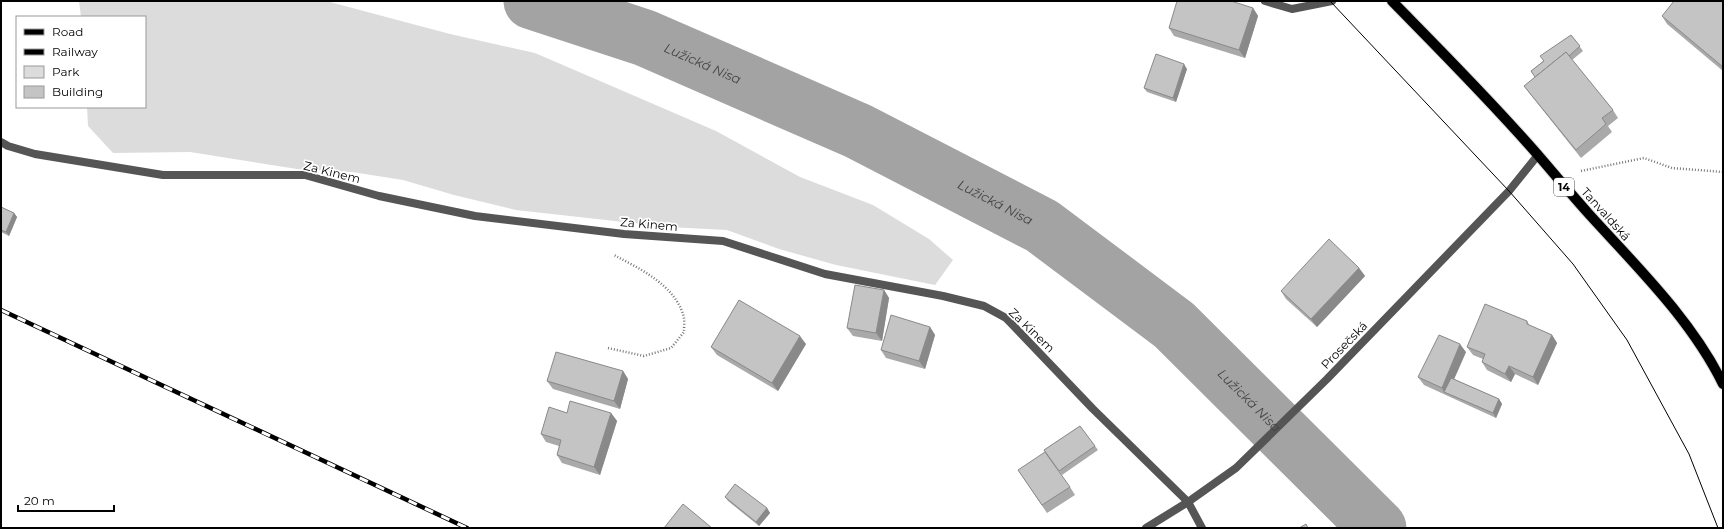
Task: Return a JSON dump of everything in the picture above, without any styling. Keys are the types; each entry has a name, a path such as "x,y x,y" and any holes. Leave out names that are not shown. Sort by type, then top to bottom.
{"main road":[{"name":"Tanvaldská","path":"1392,1 1461,72 1538,155 1679,317 1693,336 1723,384"}],"street":[{"path":"1265,1 1292,9 1332,1"},
{"name":"Za Kinem","path":"1,142 8,146 35,154 163,175 305,175 379,196 475,216 624,234 722,241 825,274 943,296 984,306 1006,318 1093,409 1188,502 1202,528"},
{"name":"Prosečská","path":"1146,528 1188,502 1236,468 1327,379 1509,191 1538,155"}],"path":[{"path":"1579,172 1644,158 1672,168 1723,172"},
{"path":"608,348 644,356 671,348 684,332 684,315 674,296 658,280 610,253"}],"green space":[{"path":"79,1 326,1 450,34 535,53 716,131 800,177 873,205 929,239 953,260 935,285 836,265 779,249 727,230 669,227 516,210 454,195 403,180 352,172 297,169 190,152 113,153 88,126 87,108 146,108 146,16 81,16"}],"building":[{"path":"1177,1 1231,1 1253,8 1239,50 1169,28"},
{"path":"1674,1 1723,1 1723,67 1662,16"},
{"path":"1571,35 1580,46 1569,56 1566,52 1535,77 1531,71 1544,61 1540,56"},
{"path":"1566,52 1613,110 1602,118 1606,124 1576,150 1524,86"},
{"path":"1156,54 1184,64 1173,98 1144,88"},
{"path":"1,207 14,213 6,232 1,230"},
{"path":"1329,239 1359,268 1311,319 1281,291"},
{"path":"855,285 884,290 876,333 847,328"},
{"path":"739,300 800,336 772,383 711,347"},
{"path":"1485,304 1527,321 1527,324 1552,335 1533,377 1509,366 1505,374 1482,362 1485,354 1467,347"},
{"path":"891,315 930,327 919,361 881,350"},
{"path":"1439,335 1460,344 1442,388 1418,377"},
{"path":"556,352 623,371 614,401 547,381"},
{"path":"1451,378 1499,399 1493,413 1444,392"},
{"path":"570,401 611,413 594,467 557,455 561,440 541,434 549,407 567,413"},
{"path":"1080,426 1095,446 1059,471 1044,450"},
{"path":"1045,452 1070,487 1042,505 1018,470"},
{"path":"735,484 767,508 756,522 725,497"},
{"path":"683,504 712,528 664,528"},
{"path":"1306,524 1308,528 1299,528"}],"waterway":[{"name":"Lužická Nisa","path":"532,1 645,38 858,131 1042,226 1174,325 1378,528"}],"tram line":[{"path":"1330,1 1509,191 1573,264 1627,340 1689,454 1718,528"}],"railway":[{"path":"1,310 467,528"}]}
